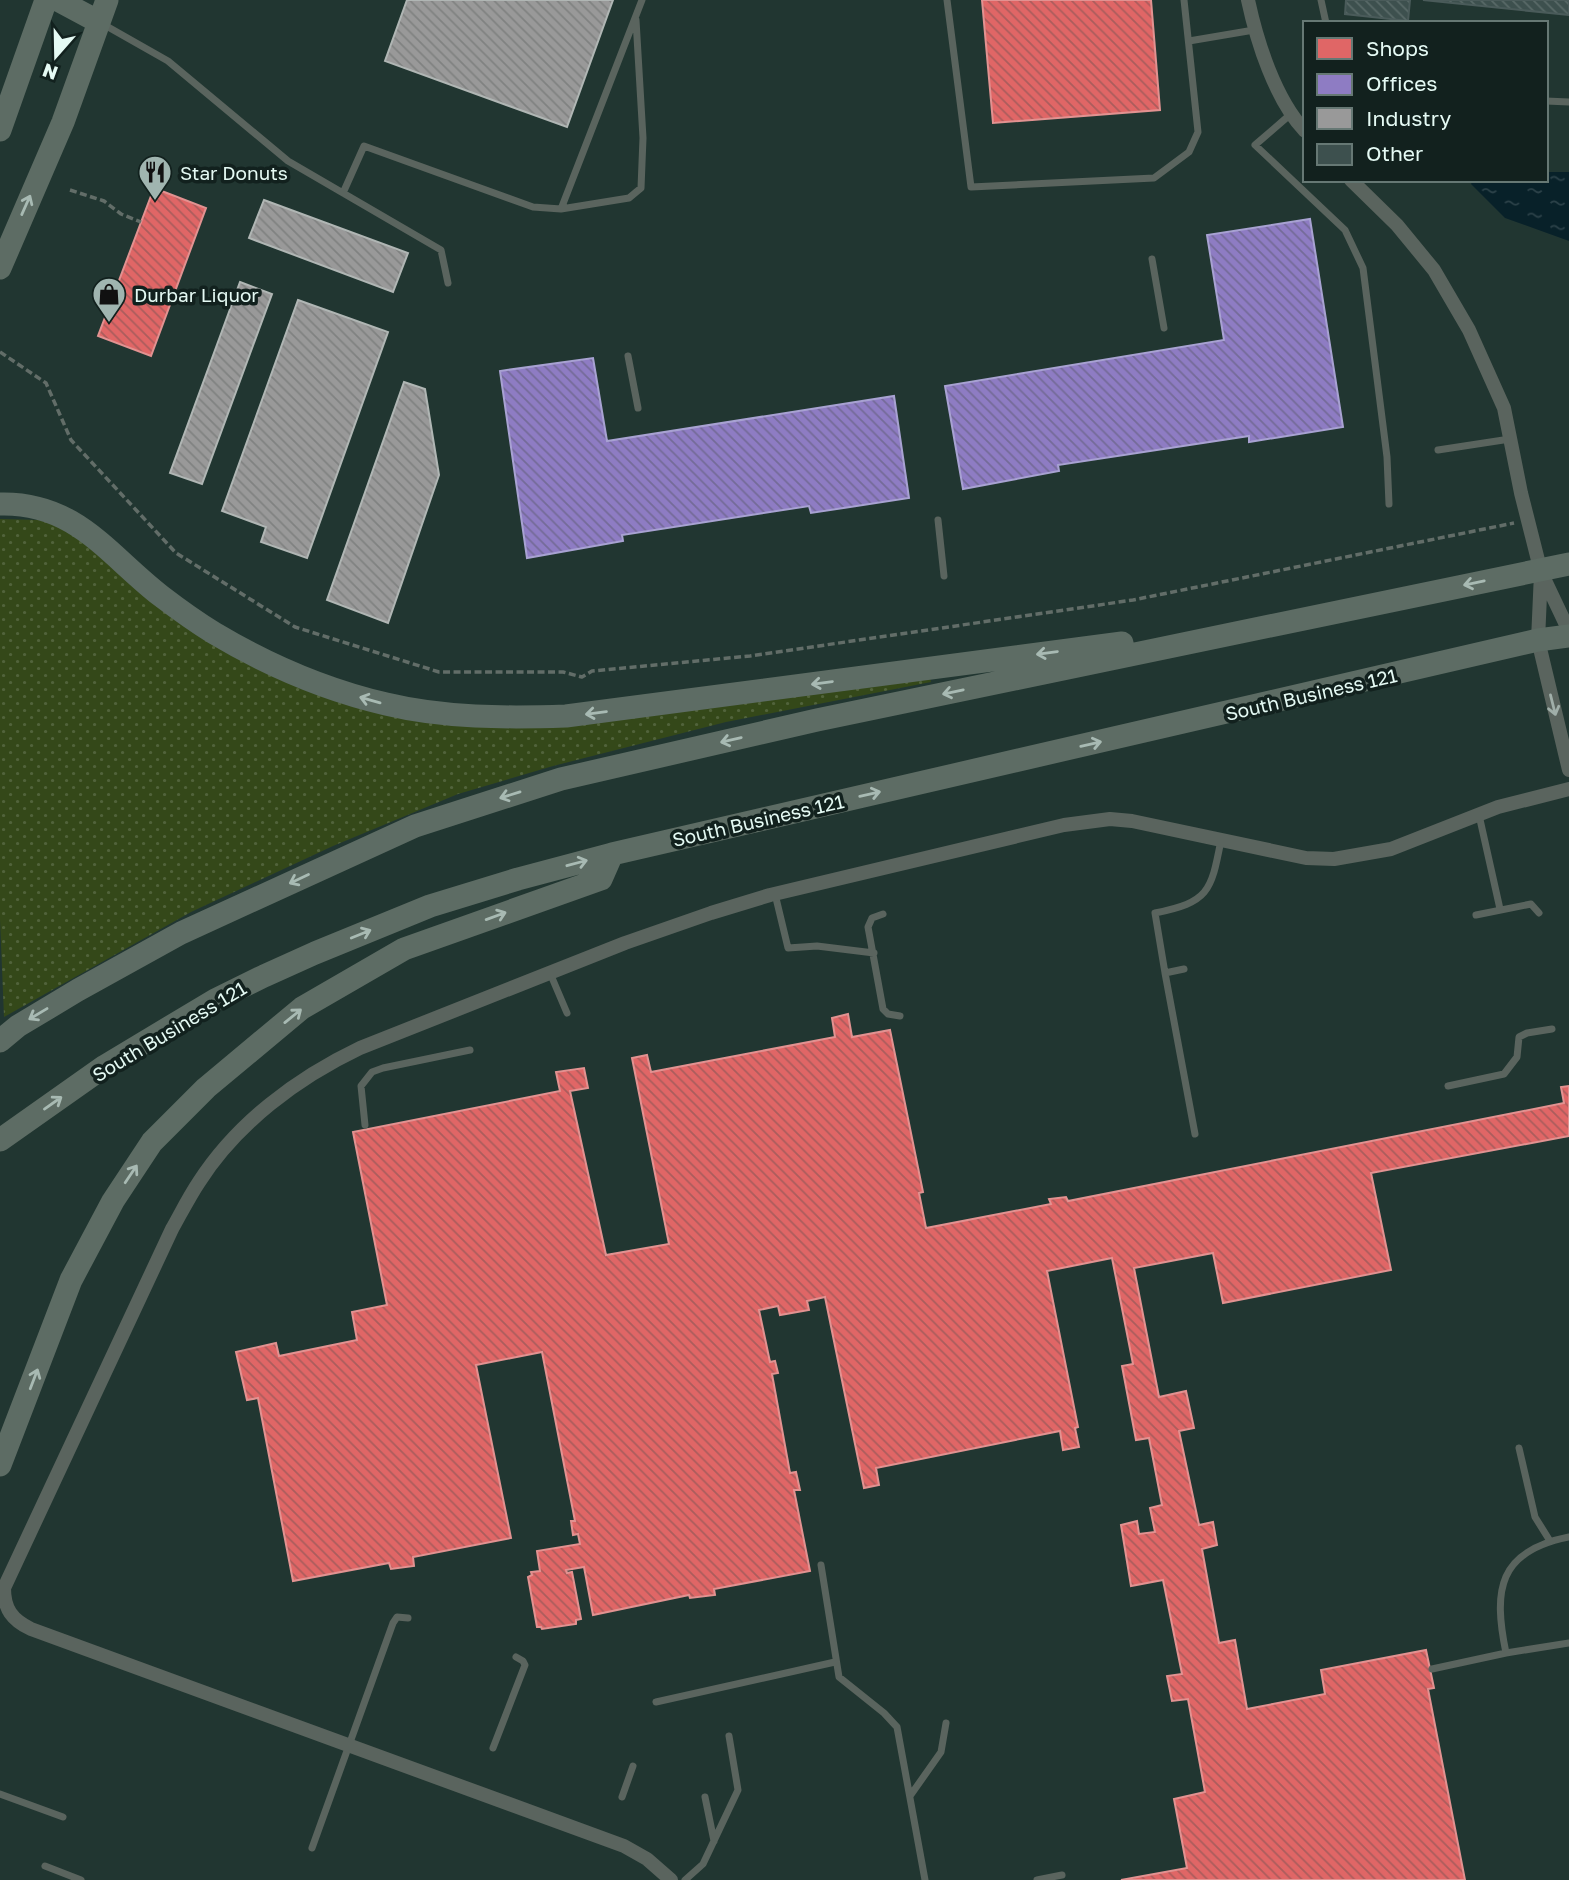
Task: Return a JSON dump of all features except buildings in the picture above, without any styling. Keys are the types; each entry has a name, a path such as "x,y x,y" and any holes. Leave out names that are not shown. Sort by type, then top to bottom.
{"main road":[{"path":"0,130 46,0"},
{"path":"0,268 63,122 103,11 58,0"},
{"path":"5,500 49,510 79,524 160,596 213,632 282,669 337,690 386,704 456,714 506,718 566,716 1227,629 1265,620 1284,624"},
{"path":"0,1041 18,1026 78,990 181,933 365,847 455,812 561,779 817,720 1569,565"},
{"name":"South Business 121","path":"0,1140 105,1066 215,1000 315,953 429,906 612,854 1569,633"},
{"path":"0,1465 7,1433 71,1280 113,1201 152,1142 206,1088 302,1008 404,949 601,878 612,854"}],"street":[{"path":"1248,0 1254,30 1273,81 1303,128"},
{"path":"1353,182 1397,225 1434,270 1469,330 1504,408 1541,572 1569,633"},
{"path":"1541,572 1538,640 1569,769"},
{"path":"671,1880 648,1858 624,1846 19,1623 11,1617 4,1588 172,1228 200,1180 217,1158 253,1120 293,1086 332,1062 386,1037 662,930 775,894 1088,821 1132,821 1306,858 1334,859 1391,849 1498,807 1569,789"}],"lane":[{"path":"561,208 642,0"},
{"path":"947,0 971,187 1154,178 1189,152 1199,132 1184,0"},
{"path":"1321,0 1326,21"},
{"path":"103,11 288,161 441,250 448,283"},
{"path":"343,193 364,146 533,207 561,208 629,198 641,188 643,138 636,16"},
{"path":"1189,41 1254,30"},
{"path":"1548,101 1569,102"},
{"path":"1292,113 1255,145 1346,230 1363,268 1387,457 1389,504"},
{"path":"1152,259 1164,328"},
{"path":"628,356 638,408"},
{"path":"1438,450 1510,439"},
{"path":"938,520 944,576"},
{"path":"1479,815 1500,909"},
{"path":"1195,1134 1155,914 1196,902 1204,894 1212,880 1221,841"},
{"path":"775,894 788,948 817,946 874,953"},
{"path":"1476,915 1531,904 1539,913"},
{"path":"883,914 869,922 883,1009 888,1014 900,1016"},
{"path":"1165,973 1184,969"},
{"path":"550,973 567,1013"},
{"path":"1448,1086 1504,1074 1517,1057 1519,1037 1552,1029"},
{"path":"365,1125 360,1086 372,1072 471,1050"},
{"path":"1519,1448 1535,1517 1550,1541"},
{"path":"1506,1653 1500,1616 1501,1591 1508,1573 1534,1546 1569,1538"},
{"path":"821,1564 839,1677 884,1713 897,1727 925,1880"},
{"path":"312,1849 393,1623 397,1617 408,1618"},
{"path":"1432,1669 1569,1643"},
{"path":"493,1748 525,1665 516,1657"},
{"path":"656,1702 835,1662"},
{"path":"910,1797 941,1752 946,1723"},
{"path":"685,1880 703,1864 738,1790 729,1736"},
{"path":"622,1797 633,1766"},
{"path":"0,1794 63,1817"},
{"path":"705,1797 714,1842"},
{"path":"45,1866 81,1880"},
{"path":"1037,1880 1062,1875"}],"path":[{"path":"70,190 104,201 121,214 141,222"},
{"path":"0,352 46,383 71,440 176,553 295,627 439,672 563,672 582,677 592,671 750,656 840,644 1181,592 1314,562 1528,520"}],"green space":[{"path":"0,519 39,520 65,528 185,623 438,718 929,672 931,682 726,722 553,766 458,794 333,846 191,912 4,1017 0,919"}],"water":[{"path":"1548,172 1569,172 1569,241 1505,218 1471,184 1548,182"}],"place":[{"name":"Star Donuts","path":"155,202"},
{"name":"Durbar Liquor","path":"109,324"}]}
